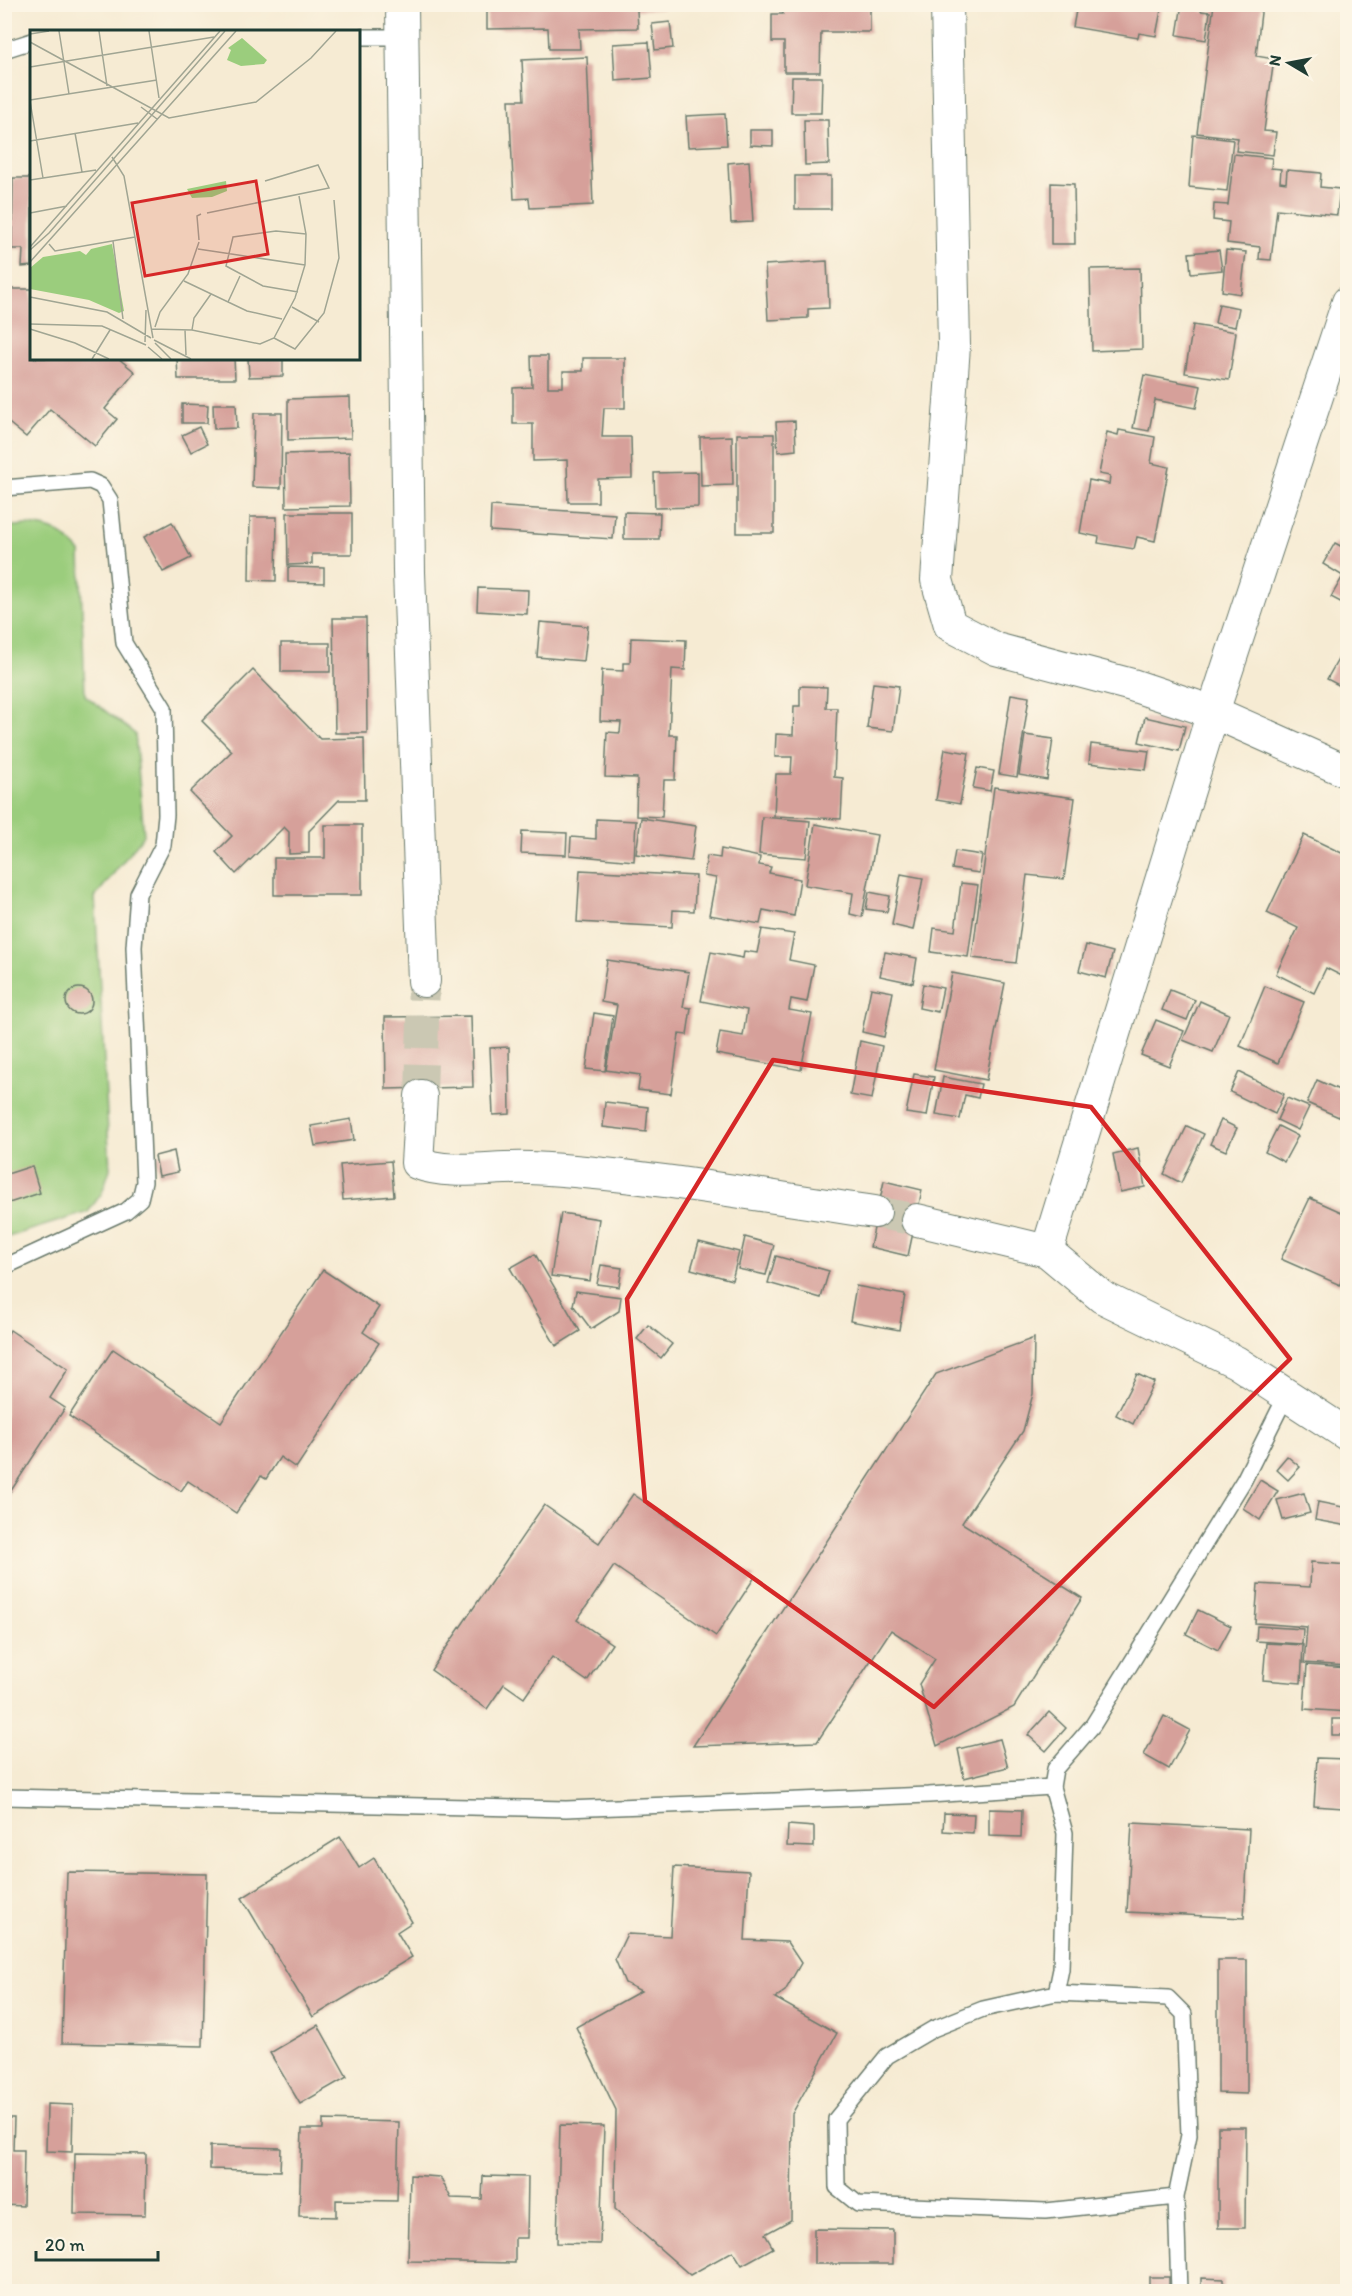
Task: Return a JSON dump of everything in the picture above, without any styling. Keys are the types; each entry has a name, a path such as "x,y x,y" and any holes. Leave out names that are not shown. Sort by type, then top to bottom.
{"street":[{"path":"402,4 409,572 424,981"},
{"path":"947,4 954,346 937,580 950,625 996,649 1132,685 1213,712 1347,772"},
{"path":"1047,1251 1213,712 1347,302"},
{"path":"421,1096 417,1163 434,1170 530,1168 643,1180 875,1212"},
{"path":"917,1221 1047,1251 1102,1296 1236,1362 1347,1436"}],"lane":[{"path":"360,37 402,37"},
{"path":"4,50 30,42"},
{"path":"4,488 90,481 100,486 110,500 124,643 164,708 166,815 163,845 138,894 134,947 144,1182 140,1199 126,1211 4,1268"},
{"path":"1056,1993 1061,1969 1065,1833 1052,1787 1055,1769 1093,1725 1244,1480 1287,1394"},
{"path":"4,1797 566,1809 929,1795 1052,1787"},
{"path":"1176,2197 1046,2211 858,2204 837,2187 836,2119 887,2056 933,2029 983,2009 1056,1993 1168,1998 1184,2014 1189,2135 1176,2197 1179,2292"}],"highlighted area":[{"path":"773,1060 1091,1107 1290,1359 934,1707 645,1501 627,1299"}],"green space":[{"path":"27,525 44,527 57,532 80,552 85,695 135,734 144,835 95,897 110,1169 102,1193 88,1212 5,1238 4,527"}],"building":[{"path":"487,4 663,4 663,9 637,10 638,28 579,29 580,49 549,49 548,28 487,29"},
{"path":"783,4 870,4 870,32 821,32 820,72 784,72 784,42 772,42 772,14 783,14"},
{"path":"1182,4 1202,4 1201,11 1210,12 1206,40 1177,35"},
{"path":"1214,4 1262,4 1256,56 1274,59 1264,131 1276,132 1273,155 1236,151 1238,138 1197,133"},
{"path":"1077,5 1162,5 1156,36 1139,33 1138,38 1073,27"},
{"path":"670,22 673,48 655,50 652,24"},
{"path":"649,42 652,78 615,81 613,44"},
{"path":"587,57 593,205 530,208 529,198 514,199 509,100 524,100 522,60"},
{"path":"792,77 822,77 821,113 791,113"},
{"path":"725,114 727,145 688,147 686,116"},
{"path":"804,120 828,120 829,164 805,165"},
{"path":"750,130 773,130 773,146 750,145"},
{"path":"1193,135 1233,140 1227,191 1189,187"},
{"path":"1234,154 1272,158 1271,168 1281,169 1280,182 1286,183 1287,170 1321,173 1320,187 1340,189 1337,215 1277,209 1271,260 1259,259 1260,247 1227,243 1229,222 1213,220 1214,204 1228,205"},
{"path":"749,161 753,222 731,223 728,163"},
{"path":"795,176 831,176 831,209 795,209"},
{"path":"13,178 30,178 30,266 22,267 23,249 12,249"},
{"path":"1051,183 1074,184 1075,244 1051,244"},
{"path":"1219,250 1222,270 1191,273 1189,253"},
{"path":"1226,250 1246,252 1241,294 1222,291"},
{"path":"827,261 829,308 808,309 808,318 768,320 765,265"},
{"path":"1140,268 1142,349 1092,351 1090,269"},
{"path":"4,289 30,289 30,360 120,360 135,372 105,409 117,419 95,446 50,409 26,437 4,419"},
{"path":"1219,304 1239,308 1235,327 1215,323"},
{"path":"1193,325 1236,332 1229,380 1185,373"},
{"path":"531,356 548,356 548,387 563,387 563,371 583,371 583,358 625,358 625,408 604,408 602,437 631,437 632,478 598,479 598,502 568,502 567,460 533,461 533,424 513,424 513,388 532,387"},
{"path":"177,360 234,360 235,379 178,379"},
{"path":"248,360 283,360 283,376 249,377"},
{"path":"1144,375 1201,386 1196,408 1155,400 1149,431 1133,428"},
{"path":"350,397 351,438 288,440 288,399"},
{"path":"182,404 208,405 207,423 182,423"},
{"path":"213,404 236,404 237,428 214,429"},
{"path":"254,413 282,413 281,488 252,487"},
{"path":"795,421 796,450 778,452 776,422"},
{"path":"199,427 207,444 191,452 182,435"},
{"path":"1119,430 1155,437 1151,463 1169,467 1155,541 1137,537 1134,549 1098,543 1099,537 1080,533 1089,480 1109,484 1110,476 1099,474 1107,432 1118,435"},
{"path":"737,434 774,434 774,533 737,533"},
{"path":"732,436 733,485 701,486 700,437"},
{"path":"349,452 350,506 286,507 285,454"},
{"path":"698,472 698,507 655,508 654,473"},
{"path":"491,506 615,514 613,539 490,531"},
{"path":"624,512 660,513 659,539 624,539"},
{"path":"287,513 352,513 352,554 312,554 312,564 288,565"},
{"path":"250,517 277,517 276,581 249,580"},
{"path":"172,522 191,558 163,572 144,537"},
{"path":"1335,543 1348,550 1348,606 1331,597 1343,576 1323,564"},
{"path":"288,567 324,568 324,583 288,582"},
{"path":"478,588 528,590 527,614 477,611"},
{"path":"333,618 366,618 367,733 335,733"},
{"path":"540,622 588,626 584,661 537,657"},
{"path":"631,638 686,640 685,670 672,669 669,735 677,735 675,780 664,780 662,817 636,816 637,778 605,777 607,732 620,733 621,722 600,721 602,670 623,671 623,663 630,663"},
{"path":"1348,642 1348,690 1327,679"},
{"path":"281,643 330,643 330,672 281,672"},
{"path":"253,670 320,739 364,738 365,800 339,800 309,831 309,853 289,854 289,832 284,827 236,874 216,852 232,836 190,792 232,751 202,721"},
{"path":"873,683 899,686 893,731 867,728"},
{"path":"800,686 827,687 826,708 837,708 834,777 843,778 841,819 774,816 776,774 791,774 792,757 775,757 776,734 793,735 794,706 800,706"},
{"path":"1011,694 1029,697 1017,777 999,774"},
{"path":"1145,717 1185,726 1179,751 1139,742"},
{"path":"1025,735 1053,739 1047,780 1019,775"},
{"path":"1091,744 1149,751 1146,770 1089,763"},
{"path":"945,749 969,753 960,804 936,800"},
{"path":"977,768 994,771 990,791 973,788"},
{"path":"994,787 1075,798 1064,879 1027,875 1016,963 972,958"},
{"path":"762,817 810,821 806,858 759,854"},
{"path":"641,818 696,826 691,861 636,854"},
{"path":"596,819 636,821 634,861 570,855 571,837 596,839"},
{"path":"815,824 877,835 862,917 850,914 853,893 805,885"},
{"path":"325,825 362,825 362,895 274,895 274,858 325,858"},
{"path":"522,831 567,833 566,855 521,853"},
{"path":"1304,835 1348,856 1348,979 1326,968 1314,993 1276,974 1298,928 1267,913"},
{"path":"721,849 760,857 759,865 771,867 769,873 800,879 794,916 763,910 760,924 709,915 716,878 704,876 707,856 720,858"},
{"path":"955,851 982,855 979,873 952,869"},
{"path":"580,870 696,876 694,911 673,910 672,927 577,922"},
{"path":"901,874 923,878 913,930 892,925"},
{"path":"961,883 978,885 968,957 931,952 934,928 955,931"},
{"path":"869,892 890,896 887,912 866,909"},
{"path":"762,929 794,934 789,960 814,965 807,1002 791,999 789,1010 812,1014 801,1070 716,1054 720,1032 743,1036 747,1010 701,1001 711,952 743,958 744,951 757,953"},
{"path":"1086,945 1113,952 1106,978 1079,971"},
{"path":"885,952 917,958 913,983 880,976"},
{"path":"607,960 689,972 683,1007 691,1008 687,1035 679,1034 671,1094 638,1090 640,1075 606,1070 617,1005 601,1002"},
{"path":"952,973 1005,983 986,1080 934,1070"},
{"path":"923,984 943,988 938,1012 919,1008"},
{"path":"1265,986 1304,1002 1278,1063 1240,1046"},
{"path":"79,988 88,992 92,1001 88,1010 79,1014 70,1010 66,1001 70,992"},
{"path":"871,988 893,992 884,1037 862,1032"},
{"path":"1170,990 1195,1000 1187,1020 1162,1010"},
{"path":"1200,1001 1229,1014 1213,1052 1183,1040"},
{"path":"594,1013 613,1016 605,1071 586,1069"},
{"path":"471,1016 473,1087 386,1089 385,1017"},
{"path":"1156,1020 1184,1031 1169,1066 1141,1055"},
{"path":"860,1041 882,1046 872,1099 850,1095"},
{"path":"509,1047 510,1114 493,1115 490,1048"},
{"path":"1239,1072 1284,1094 1275,1114 1230,1092"},
{"path":"914,1074 934,1077 927,1116 906,1113"},
{"path":"943,1077 981,1084 978,1098 965,1095 960,1119 936,1115"},
{"path":"1317,1080 1348,1094 1348,1121 1307,1103"},
{"path":"1287,1098 1309,1107 1298,1130 1277,1120"},
{"path":"605,1102 648,1107 646,1132 603,1127"},
{"path":"351,1119 354,1140 315,1146 311,1126"},
{"path":"1221,1120 1237,1128 1226,1151 1210,1144"},
{"path":"1187,1126 1204,1134 1181,1183 1164,1174"},
{"path":"1278,1126 1298,1136 1284,1162 1265,1152"},
{"path":"1138,1148 1145,1187 1120,1192 1113,1154"},
{"path":"174,1151 178,1172 159,1176 155,1156"},
{"path":"391,1161 394,1196 343,1200 340,1165"},
{"path":"32,1166 40,1193 9,1203 4,1175"},
{"path":"884,1181 922,1190 908,1256 870,1247"},
{"path":"1310,1198 1348,1215 1348,1247 1340,1285 1281,1259"},
{"path":"561,1213 599,1219 590,1281 551,1276"},
{"path":"745,1237 774,1245 766,1275 738,1269"},
{"path":"699,1242 739,1252 732,1280 691,1269"},
{"path":"535,1254 580,1331 556,1346 510,1268"},
{"path":"776,1256 829,1271 821,1298 768,1283"},
{"path":"601,1265 622,1268 619,1287 597,1284"},
{"path":"323,1270 379,1307 363,1332 379,1343 296,1468 280,1457 266,1479 261,1476 236,1513 188,1481 181,1491 69,1416 113,1349 221,1422"},
{"path":"856,1286 905,1295 899,1330 850,1321"},
{"path":"576,1291 621,1297 619,1311 591,1329 573,1305"},
{"path":"648,1325 672,1344 661,1358 637,1339"},
{"path":"10,1330 68,1369 50,1398 65,1408 5,1500 5,1339"},
{"path":"1034,1338 1033,1394 1023,1431 962,1523 1082,1598 1014,1707 937,1746 919,1684 935,1659 891,1630 817,1742 693,1746 936,1374"},
{"path":"1137,1374 1154,1382 1133,1424 1116,1415"},
{"path":"1287,1456 1300,1467 1288,1480 1276,1469"},
{"path":"1260,1480 1278,1491 1260,1520 1243,1508"},
{"path":"1304,1493 1310,1513 1283,1520 1277,1500"},
{"path":"633,1494 755,1577 716,1636 614,1566 577,1620 612,1644 587,1681 552,1657 524,1698 504,1684 487,1709 431,1670 544,1505 599,1543"},
{"path":"1318,1502 1348,1508 1348,1526 1315,1520"},
{"path":"1311,1562 1348,1565 1348,1666 1304,1663 1307,1627 1255,1623 1258,1584 1310,1587"},
{"path":"1198,1610 1231,1626 1218,1650 1186,1634"},
{"path":"1257,1626 1303,1629 1302,1644 1256,1641"},
{"path":"1266,1643 1303,1645 1301,1683 1263,1680"},
{"path":"1307,1665 1348,1668 1348,1712 1304,1709"},
{"path":"1049,1712 1066,1728 1046,1751 1028,1735"},
{"path":"1164,1716 1190,1730 1169,1769 1144,1755"},
{"path":"1332,1719 1348,1719 1348,1735 1332,1735"},
{"path":"1000,1739 1008,1767 964,1778 958,1749"},
{"path":"1317,1758 1346,1759 1343,1808 1314,1806"},
{"path":"989,1809 1022,1810 1021,1837 989,1836"},
{"path":"944,1813 974,1814 973,1833 943,1831"},
{"path":"1132,1823 1249,1829 1244,1918 1127,1912"},
{"path":"788,1825 814,1827 814,1847 787,1846"},
{"path":"340,1837 359,1868 374,1858 412,1922 397,1932 412,1957 313,2017 242,1898"},
{"path":"674,1867 749,1871 745,1940 787,1942 801,1963 785,1991 775,1998 837,2033 792,2114 791,2220 765,2234 773,2248 742,2265 733,2251 690,2275 615,2209 616,2110 576,2027 641,1991 625,1983 615,1959 627,1934 670,1936"},
{"path":"67,1872 207,1874 203,2046 62,2043"},
{"path":"1218,1960 1247,1960 1247,2094 1218,2093"},
{"path":"318,2025 347,2077 300,2104 270,2053"},
{"path":"47,2104 73,2105 72,2152 46,2151"},
{"path":"4,2118 14,2118 13,2150 24,2150 23,2206 4,2205"},
{"path":"323,2120 399,2122 397,2201 336,2200 336,2217 299,2216 302,2129 323,2129"},
{"path":"560,2125 604,2126 600,2244 557,2243"},
{"path":"1218,2127 1246,2127 1245,2228 1218,2228"},
{"path":"210,2146 281,2148 280,2171 210,2169"},
{"path":"75,2153 146,2154 145,2215 74,2214"},
{"path":"410,2175 440,2177 451,2198 482,2199 483,2176 528,2177 527,2238 515,2238 515,2263 408,2261"},
{"path":"814,2229 893,2230 893,2264 814,2264"},
{"path":"1149,2277 1169,2277 1169,2292 1149,2292"},
{"path":"1201,2278 1224,2279 1224,2292 1201,2292"}],"tunnel":[{"path":"421,1096 424,981"},
{"path":"875,1212 917,1220"}]}
